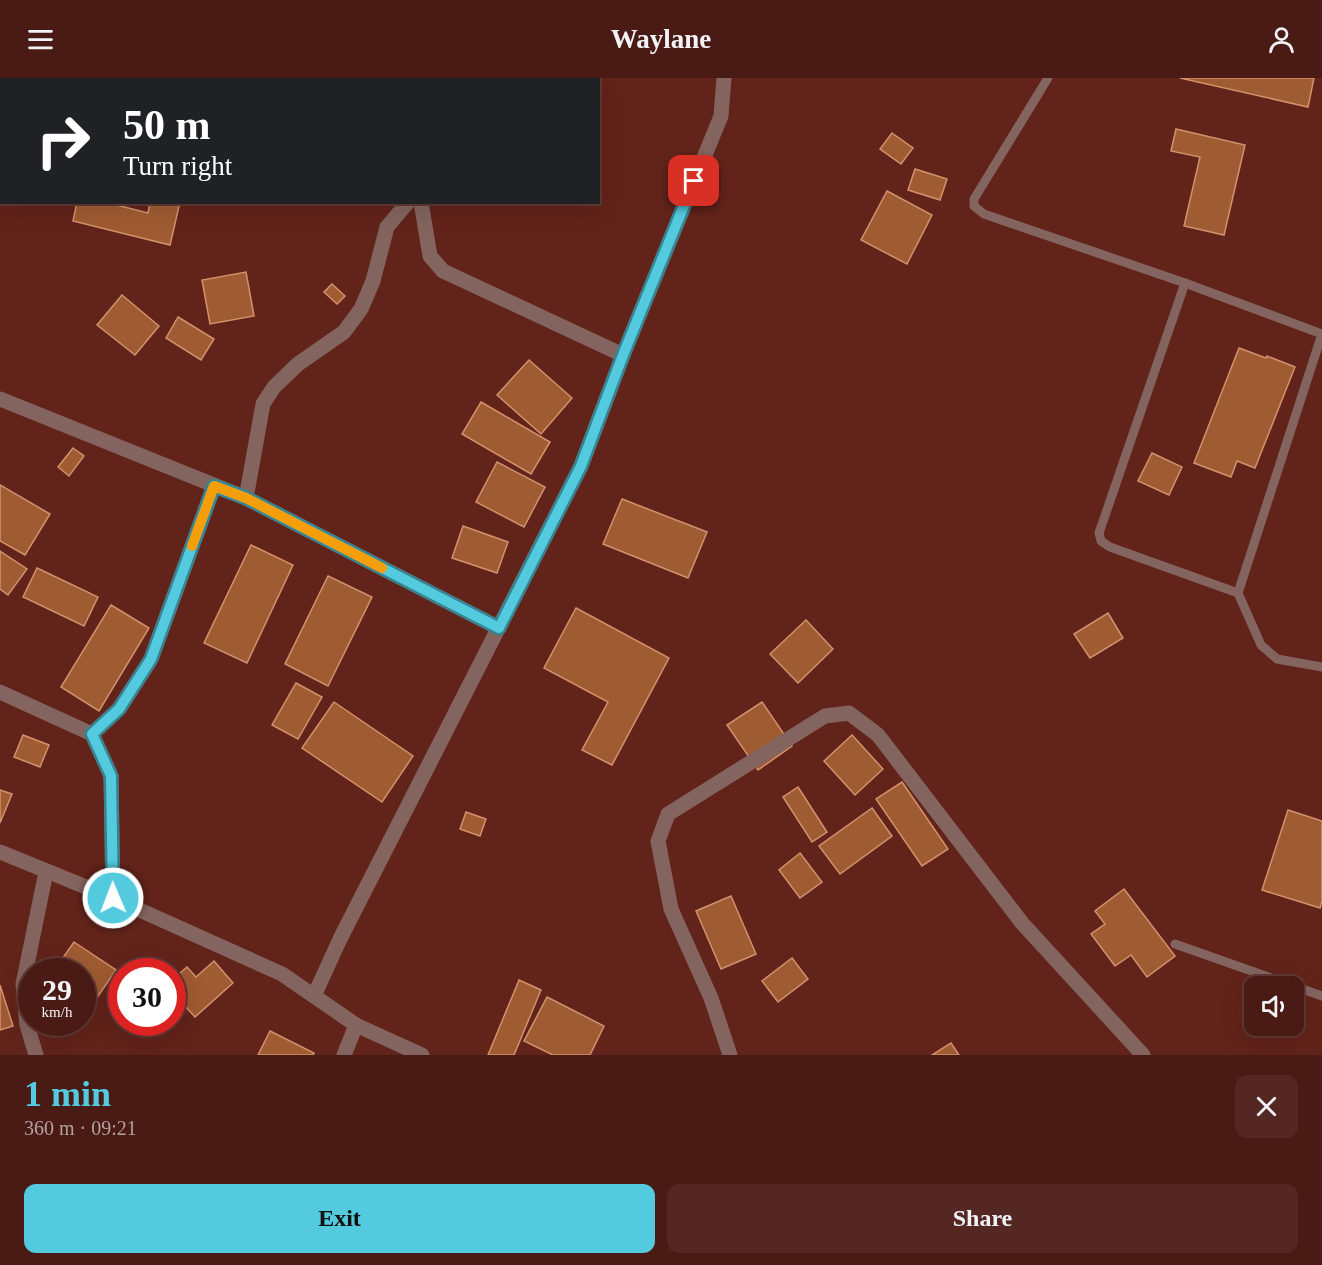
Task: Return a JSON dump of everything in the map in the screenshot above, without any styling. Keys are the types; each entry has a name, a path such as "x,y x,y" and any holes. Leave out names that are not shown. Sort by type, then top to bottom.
{"street":[{"path":"315,996 340,939 581,466 623,355 721,116 724,78"},
{"path":"246,498 263,404 274,387 297,364 344,332 361,309 373,281 387,227 406,204"},
{"path":"421,204 430,256 443,271 623,355"},
{"path":"0,399 246,498 499,628"},
{"path":"92,734 119,709 151,659 214,486"},
{"path":"0,692 92,734 111,776 113,898"},
{"path":"730,1055 711,999 672,909 658,841 668,814 825,716 849,712 878,735 1022,923 1143,1055"},
{"path":"0,852 113,898 282,974 356,1024 422,1055"},
{"path":"36,1055 27,1025 24,984 46,872"},
{"path":"344,1055 356,1024"}],"lane":[{"path":"1048,78 974,199 974,206 984,214 1185,283 1322,334 1238,593 1261,645 1277,659 1322,668"},
{"path":"1185,283 1099,533 1101,541 1110,547 1238,593"},
{"path":"1175,944 1322,996"}],"building":[{"path":"1180,78 1314,78 1308,107"},
{"path":"1176,129 1245,145 1224,235 1184,226 1200,157 1171,151"},
{"path":"892,133 913,148 901,164 880,149"},
{"path":"915,169 947,179 940,200 908,190"},
{"path":"887,191 932,215 907,264 861,240"},
{"path":"77,204 113,204 148,213 150,204 180,204 170,245 73,221"},
{"path":"246,272 254,316 210,324 202,280"},
{"path":"332,284 345,296 337,304 324,292"},
{"path":"122,295 159,326 135,355 97,325"},
{"path":"178,317 214,339 201,360 166,338"},
{"path":"1239,348 1295,367 1255,468 1237,461 1231,477 1194,463"},
{"path":"529,360 572,398 541,434 497,395"},
{"path":"481,402 550,442 531,474 462,434"},
{"path":"73,448 84,456 69,476 58,467"},
{"path":"1152,453 1182,467 1169,495 1138,481"},
{"path":"497,462 545,487 524,527 476,502"},
{"path":"0,485 50,514 25,555 0,541"},
{"path":"622,499 707,532 688,578 603,544"},
{"path":"463,526 508,542 497,573 452,558"},
{"path":"251,545 293,565 247,663 204,643"},
{"path":"0,551 27,569 8,595 0,589"},
{"path":"37,568 98,597 84,626 23,597"},
{"path":"328,576 372,597 328,686 285,664"},
{"path":"111,605 149,628 99,711 61,687"},
{"path":"576,608 669,658 612,765 582,750 608,702 544,668"},
{"path":"1108,613 1123,638 1090,658 1074,634"},
{"path":"806,620 833,649 798,683 770,654"},
{"path":"296,683 322,697 298,739 272,725"},
{"path":"334,702 413,756 382,802 302,748"},
{"path":"762,702 792,746 758,770 727,725"},
{"path":"23,735 49,745 40,767 14,757"},
{"path":"852,735 883,769 855,795 824,761"},
{"path":"902,782 948,849 922,866 876,799"},
{"path":"798,787 827,832 812,842 783,797"},
{"path":"0,790 12,794 0,823"},
{"path":"872,808 892,836 840,874 819,846"},
{"path":"1288,810 1322,821 1322,901 1320,908 1262,890"},
{"path":"466,812 486,819 480,836 460,829"},
{"path":"800,853 822,882 800,898 779,870"},
{"path":"1124,889 1175,956 1147,977 1131,955 1115,966 1091,934 1105,924 1095,911"},
{"path":"731,896 756,954 721,969 696,911"},
{"path":"74,942 108,965 108,982 96,999 96,958 63,958"},
{"path":"792,958 808,979 778,1002 762,981"},
{"path":"214,961 233,983 195,1017 186,1007 186,968 196,977"},
{"path":"519,980 541,990 514,1055 488,1055"},
{"path":"0,985 13,1026 0,1030"},
{"path":"547,997 604,1026 590,1055 553,1055 524,1041"},
{"path":"270,1031 314,1053 313,1055 258,1055"},
{"path":"951,1043 959,1055 932,1055"}],"slow traffic":[{"path":"192,546 214,486 246,498 382,568"}],"route":[{"path":"113,898 111,776 92,734 119,709 151,659 214,486 246,498 499,628 581,466 623,355 694,181"}]}
